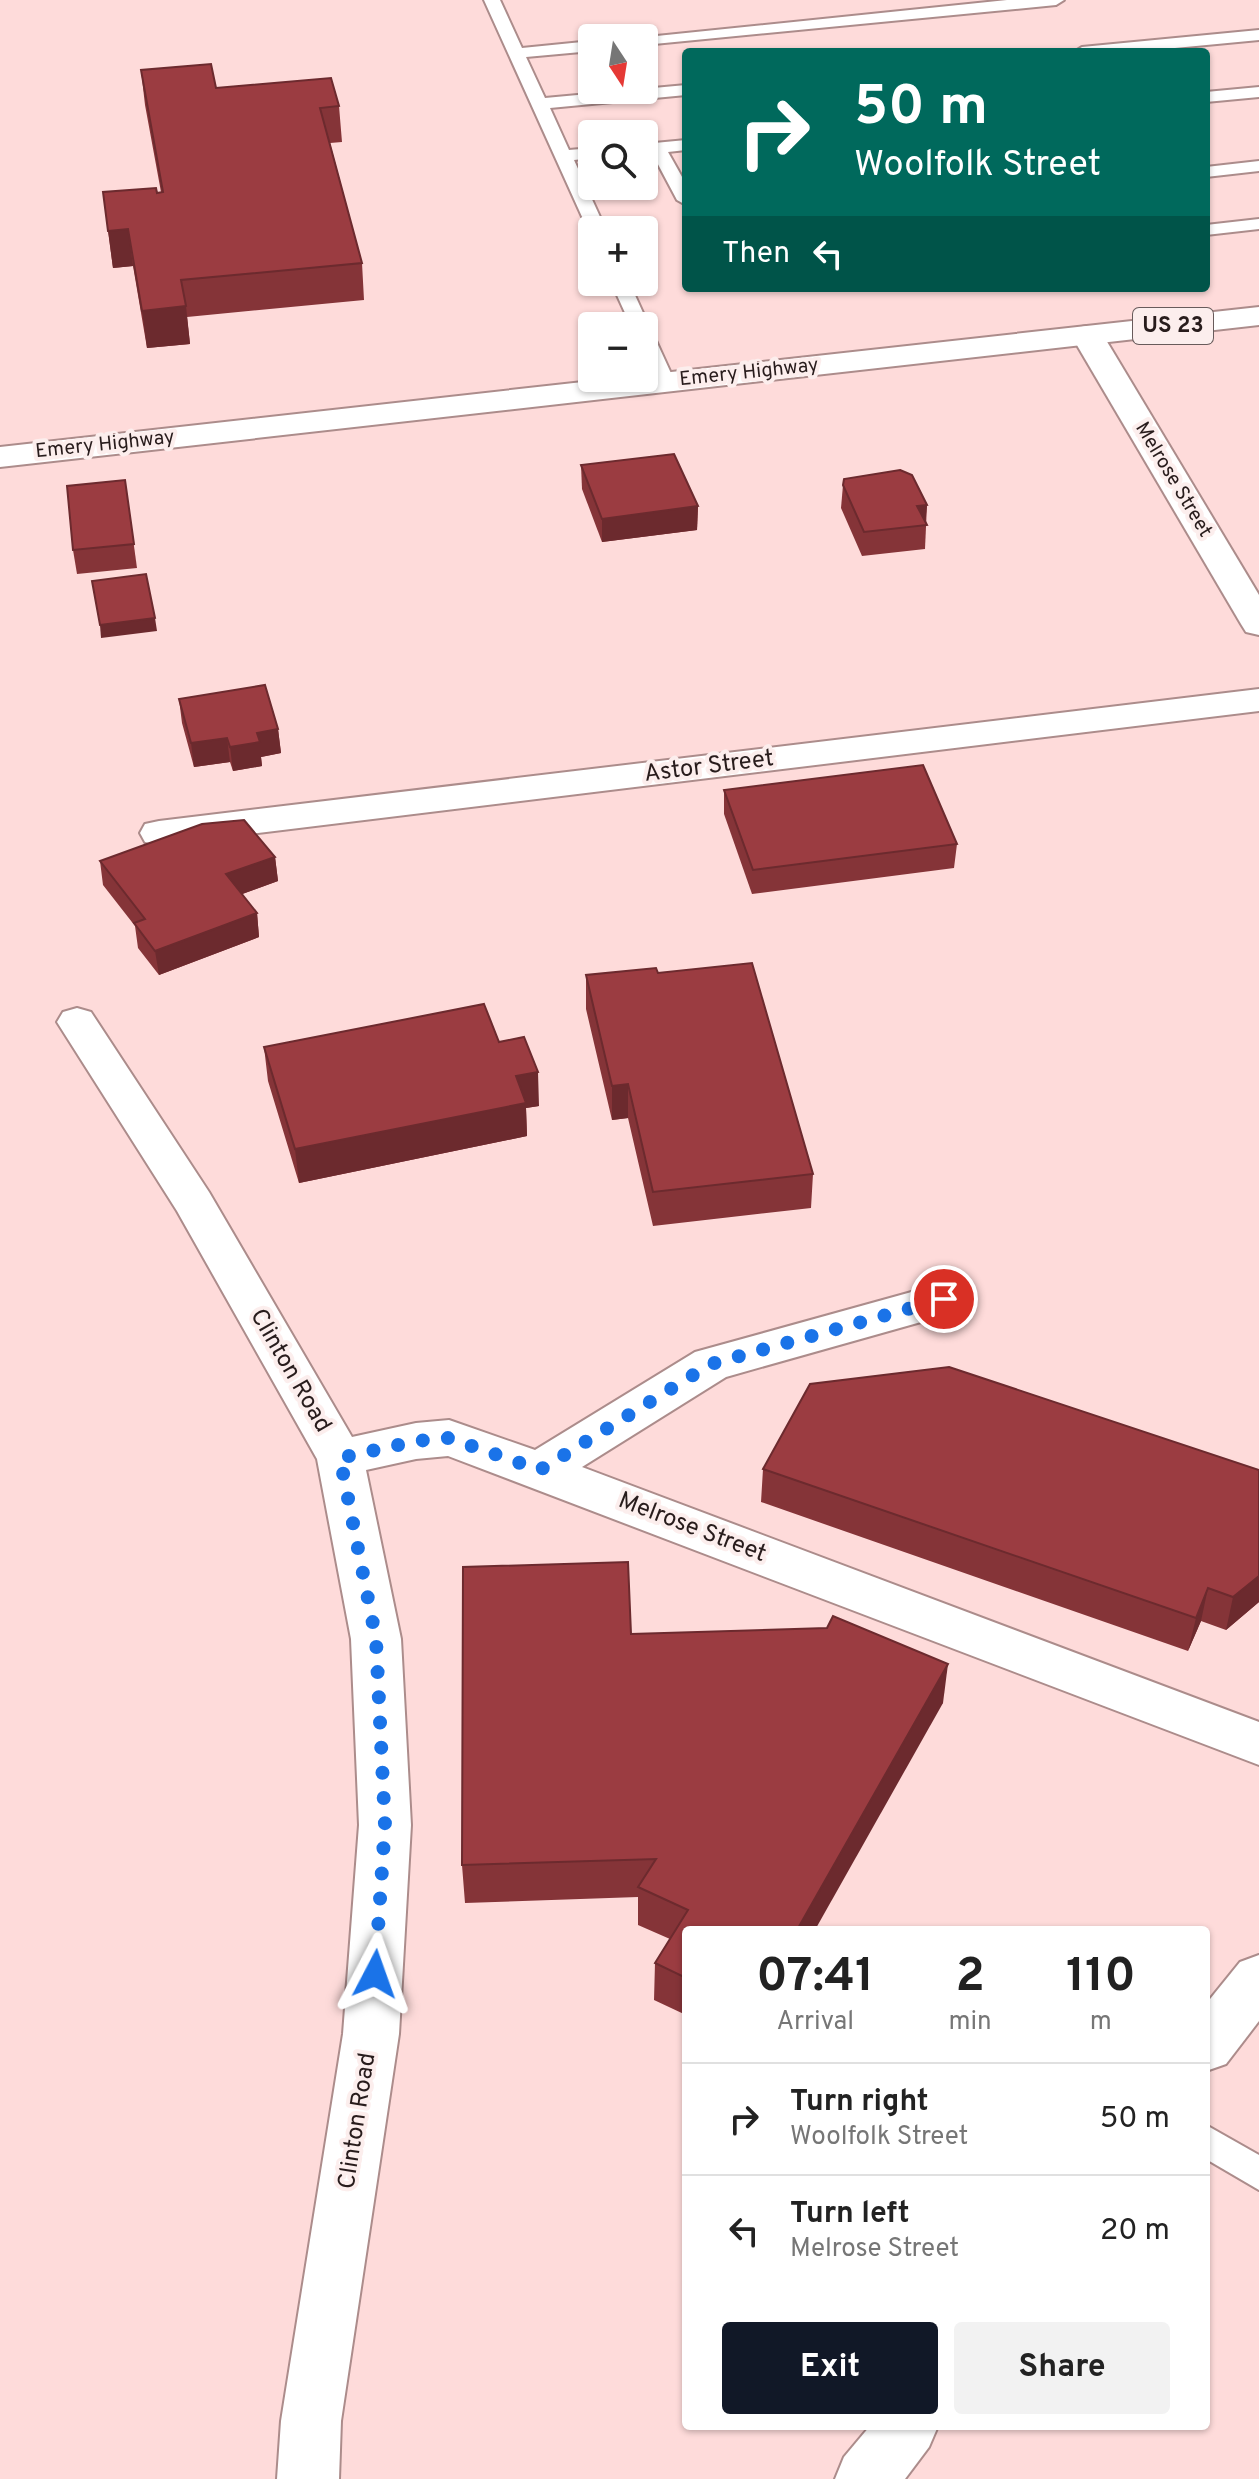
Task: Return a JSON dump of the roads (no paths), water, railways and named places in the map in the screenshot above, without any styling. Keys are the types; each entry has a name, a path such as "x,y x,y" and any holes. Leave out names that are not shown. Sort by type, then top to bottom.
{"main road":[{"name":"Emery Highway","path":"0,457 1259,316"},
{"name":"Melrose Street","path":"1087,335 1259,624"},
{"name":"Astor Street","path":"159,833 1259,700"},
{"name":"Clinton Road","path":"77,1022 194,1203 340,1458 376,1639 385,1825 371,2034 311,2421 308,2479"},
{"path":"540,1470 711,1364 944,1299"},
{"name":"Melrose Street","path":"340,1458 416,1441 449,1438 1259,1744"},
{"path":"1210,2041 1259,1979"},
{"path":"866,2479 905,2430"}],"lane":[{"path":"492,0 591,216"},
{"path":"658,39 1056,0"},
{"path":"1124,48 1259,35"},
{"path":"516,53 578,47"},
{"path":"539,104 682,90"},
{"path":"1210,97 1259,92"},
{"path":"658,147 682,145"},
{"path":"563,156 578,154"},
{"path":"658,160 682,194"},
{"path":"1210,172 1259,166"},
{"path":"1210,230 1259,224"},
{"path":"658,365 666,382"},
{"path":"1210,2143 1259,2174"}]}
